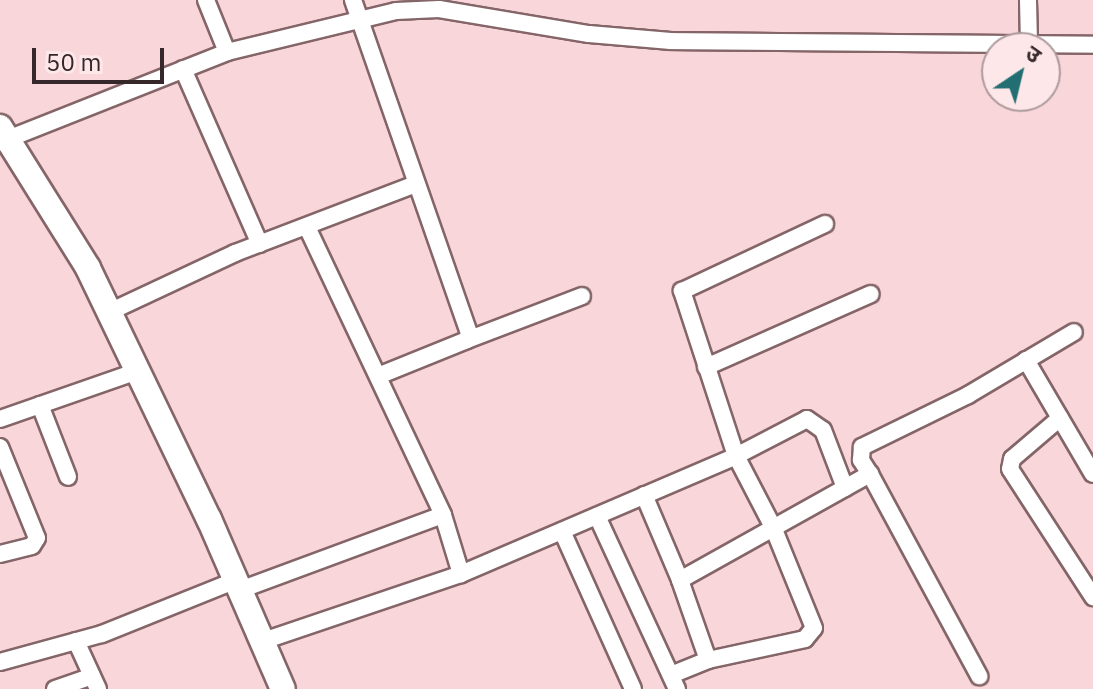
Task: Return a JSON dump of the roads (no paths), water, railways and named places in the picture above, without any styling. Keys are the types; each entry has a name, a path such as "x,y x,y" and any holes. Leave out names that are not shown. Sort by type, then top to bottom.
{"street":[{"path":"206,0 227,52"},
{"path":"353,0 469,334 467,340"},
{"path":"1028,0 1029,32"},
{"path":"283,689 238,585 88,268 3,136 227,52 358,18 464,6 589,34 671,41 981,44"},
{"path":"1061,44 1093,45"},
{"path":"183,69 260,244"},
{"path":"109,312 260,244 416,184"},
{"path":"597,516 674,682 708,660 805,639 812,633 814,628 773,527 736,456 682,291 825,224"},
{"path":"307,227 443,515 461,574"},
{"path":"706,367 871,294"},
{"path":"378,376 582,296"},
{"path":"979,676 861,460 862,447 968,395 1074,332"},
{"path":"1026,360 1093,474"},
{"path":"0,419 138,371"},
{"path":"40,405 68,477"},
{"path":"1060,418 1012,459 1010,469 1093,597"},
{"path":"263,641 461,574 736,456 807,419 823,430 845,488"},
{"path":"0,447 6,480 37,538 32,546 0,554"},
{"path":"680,580 870,474"},
{"path":"644,495 680,580 708,660"},
{"path":"0,662 76,641 443,515"},
{"path":"562,531 633,689"},
{"path":"55,689 95,683 76,641"}]}
